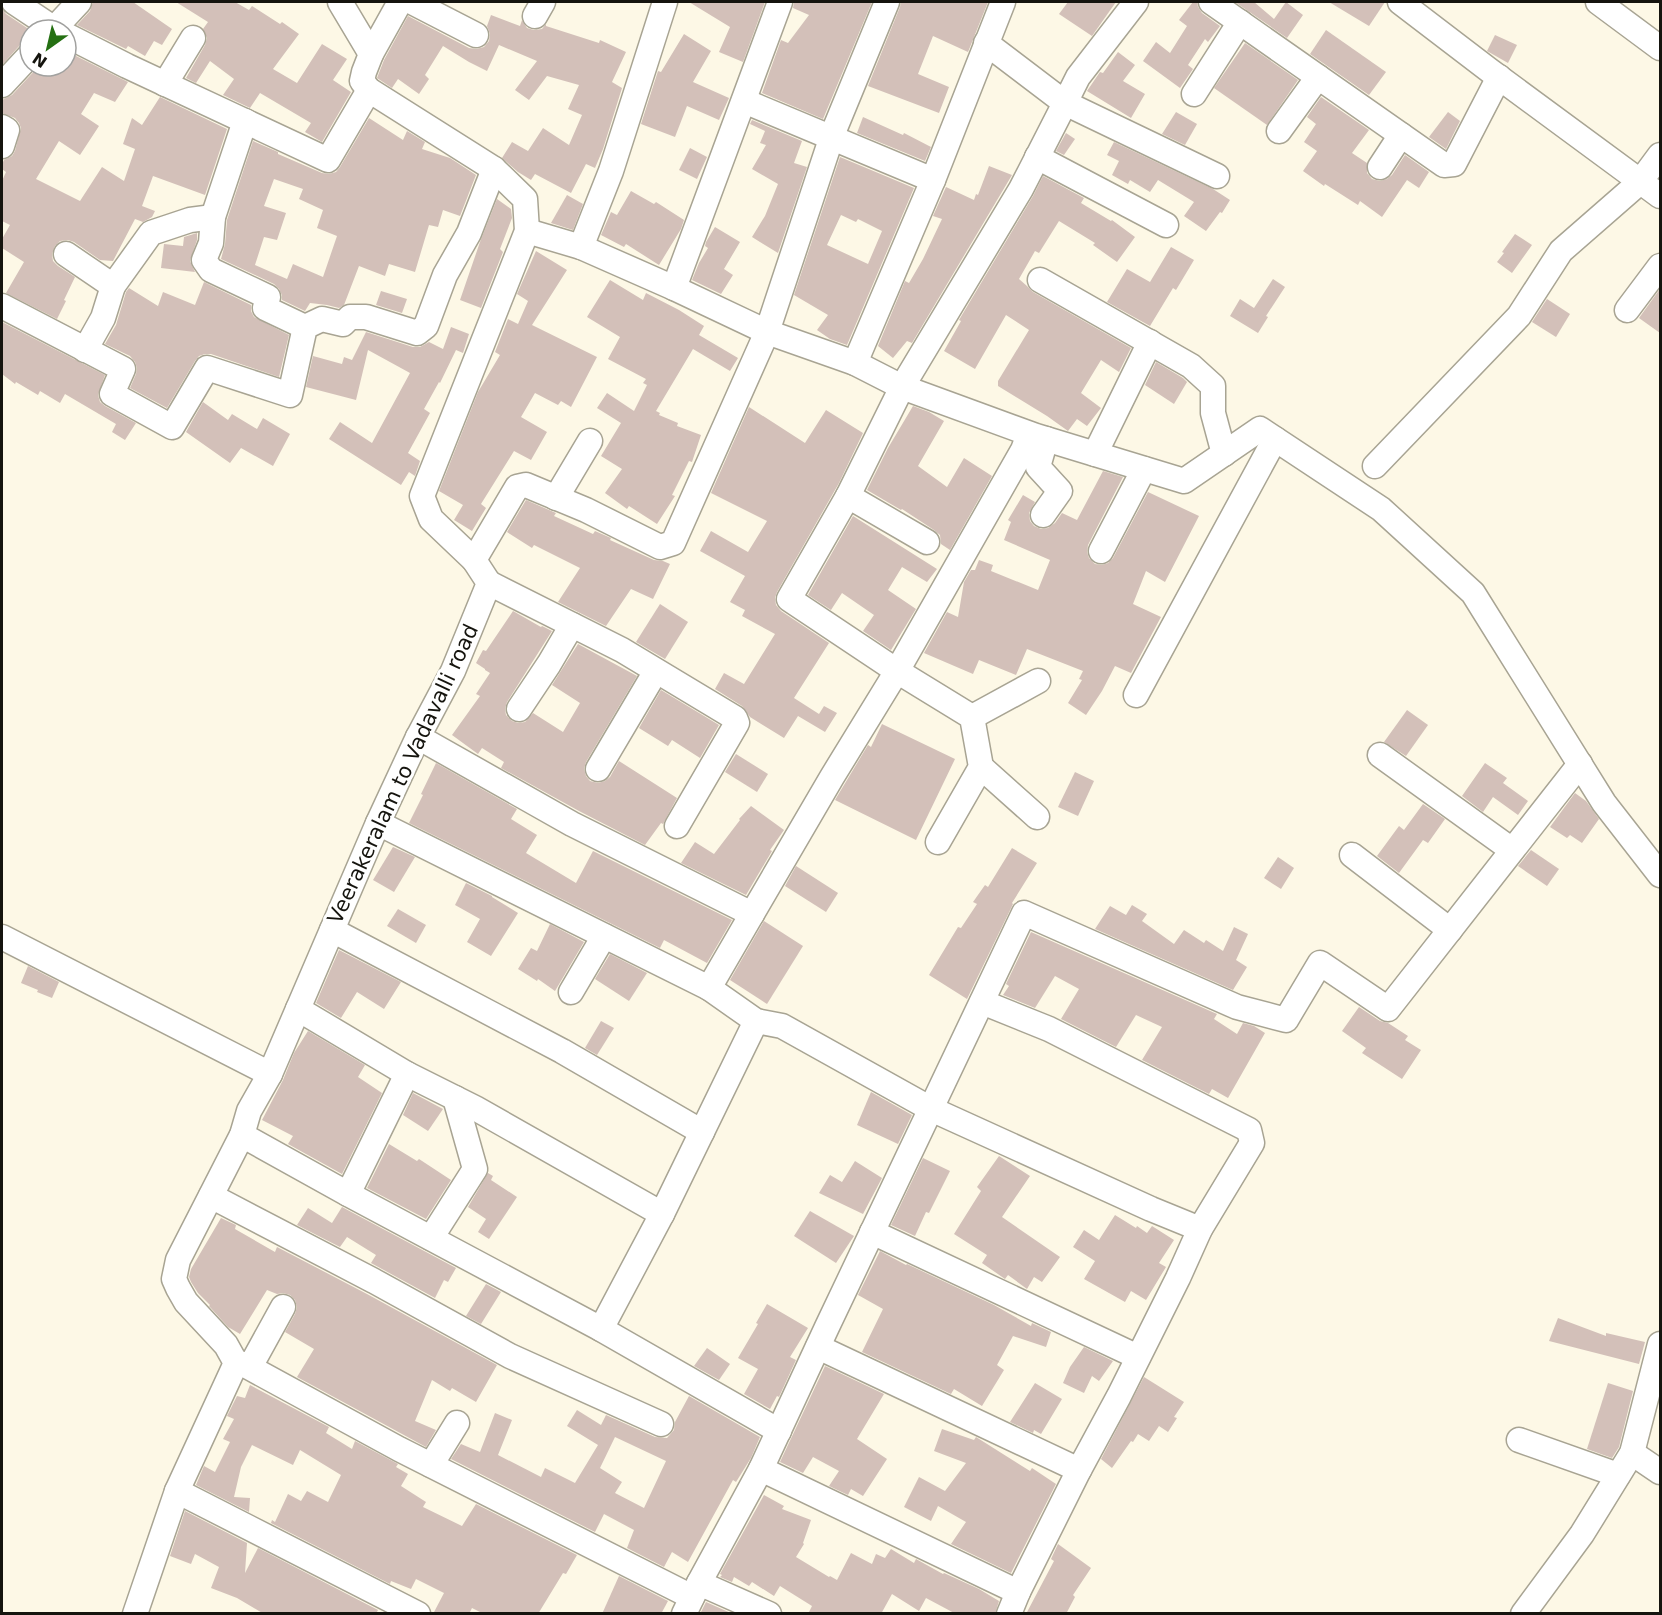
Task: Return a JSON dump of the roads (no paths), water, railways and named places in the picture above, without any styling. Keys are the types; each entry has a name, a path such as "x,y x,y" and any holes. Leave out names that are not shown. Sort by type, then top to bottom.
{"street":[{"path":"14,2 38,18"},
{"path":"67,18 79,2"},
{"path":"340,2 371,54"},
{"path":"400,2 371,54 363,72 362,81 369,90 494,169 525,199 527,231 422,496 431,519 474,560 489,583 622,650 735,718 736,723 677,826"},
{"path":"412,2 476,35"},
{"path":"581,247 611,171 665,2"},
{"path":"674,288 780,2"},
{"path":"474,560 517,487 526,485 586,510 660,547 673,543 767,332 831,138 886,2"},
{"path":"855,363 933,180 1003,2"},
{"path":"1037,817 981,767 972,717 789,599 848,496 902,387 1021,189 1078,77 1136,2"},
{"path":"1211,2 1444,165 1454,164 1499,77"},
{"path":"1400,2 1660,196"},
{"path":"1598,2 1660,48"},
{"path":"1194,94 1240,22"},
{"path":"165,84 193,38"},
{"path":"78,41 328,160 369,90"},
{"path":"986,43 1065,103 1217,176"},
{"path":"2,85 18,68"},
{"path":"1279,131 1318,77"},
{"path":"744,101 933,180"},
{"path":"245,122 213,217 211,243 204,260 211,270 268,297 266,308 305,327"},
{"path":"2,127 7,130 2,146"},
{"path":"1380,167 1401,135"},
{"path":"1375,466 1519,316 1561,250 1640,182 1660,155"},
{"path":"1038,157 1166,225"},
{"path":"2,306 123,369 112,394 172,427 207,368 290,395 305,327 322,318 343,324 350,317 366,317 417,333 426,326 445,275 469,234 494,169"},
{"path":"85,350 103,318 113,285 151,233 190,220 213,217"},
{"path":"527,231 581,247 767,332 855,363 902,387 1037,436 1184,481 1260,429 1380,510 1473,593 1605,803 1658,866"},
{"path":"66,254 113,285"},
{"path":"1627,310 1660,267"},
{"path":"1040,280 1191,366 1213,386 1213,413 1224,454"},
{"path":"1095,454 1150,342"},
{"path":"1037,436 1038,467 1060,491 1043,515"},
{"path":"709,988 893,668 1023,450 1037,436"},
{"path":"1136,695 1275,439"},
{"path":"556,498 590,441"},
{"path":"1101,551 1144,469"},
{"path":"848,496 927,542"},
{"name":"Veerakeralam to Vadavalli road","path":"243,1365 186,1302 174,1279 178,1260 242,1135 249,1111 270,1074 378,823 418,737 453,670 489,583"},
{"path":"519,709 572,625"},
{"path":"598,769 656,671"},
{"path":"972,717 1038,681"},
{"path":"418,737 572,824 752,914"},
{"path":"1380,755 1512,850"},
{"path":"692,1598 761,1469 1024,913 1237,1007 1286,1020 1320,963 1388,1009 1580,764"},
{"path":"938,842 981,767"},
{"path":"378,823 709,988 756,1022 782,1026 931,1109 1200,1229"},
{"path":"1352,855 1450,930"},
{"path":"332,930 561,1052 702,1132"},
{"path":"571,992 604,936"},
{"path":"2,937 270,1074"},
{"path":"761,1469 1013,1603 1178,1278 1200,1229 1252,1143 1249,1130 1049,1029 982,1002"},
{"path":"298,1009 407,1074 455,1098 662,1214"},
{"path":"601,1329 662,1214 756,1022"},
{"path":"348,1194 407,1074"},
{"path":"431,1238 475,1169 455,1098"},
{"path":"242,1135 601,1329 779,1431"},
{"path":"211,1196 374,1281 510,1356 661,1424"},
{"path":"872,1232 1138,1357"},
{"path":"135,1614 177,1491 243,1365 283,1307"},
{"path":"1526,1613 1582,1534 1632,1453 1660,1344"},
{"path":"818,1347 1079,1470"},
{"path":"243,1365 431,1465 692,1598 769,1614"},
{"path":"431,1465 457,1423"},
{"path":"1519,1440 1618,1474"},
{"path":"1632,1453 1660,1472"},
{"path":"177,1491 418,1614"}]}
